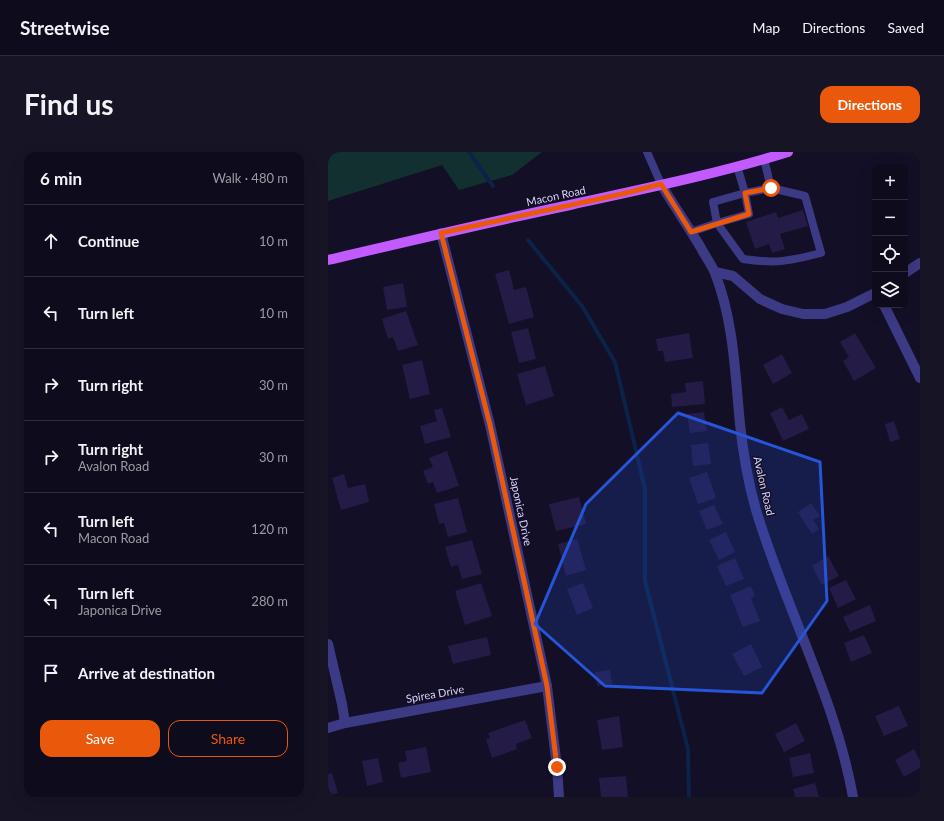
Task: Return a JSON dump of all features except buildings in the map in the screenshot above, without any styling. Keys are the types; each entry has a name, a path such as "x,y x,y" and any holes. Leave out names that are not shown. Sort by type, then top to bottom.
{"main road":[{"name":"Macon Road","path":"328,260 441,233 622,194 764,160 788,152"}],"street":[{"name":"Avalon Road","path":"661,184 715,272 733,340 740,426 747,474 756,510 810,654 832,718 850,779 853,797"},
{"name":"Japonica Drive","path":"441,233 490,425 547,686 557,767 559,797"},
{"path":"906,272 920,262"},
{"path":"715,272 733,276 760,299 782,309 803,314 825,314 847,307 872,294"},
{"path":"885,308 920,378"},
{"path":"328,644 345,723"},
{"name":"Spirea Drive","path":"328,728 345,723 547,686"}],"lane":[{"path":"647,152 661,184"},
{"path":"764,160 771,188"},
{"path":"691,232 749,214 738,166"},
{"path":"771,188 805,196 821,253 788,261 763,262 744,259 717,223 713,202 745,193 771,188"}],"highlighted area":[{"path":"678,413 820,462 827,601 762,693 605,686 535,624 586,504"}],"green space":[{"path":"328,152 542,152 512,175 459,190 442,165 328,201"}],"waterway":[{"path":"469,152 493,186"},
{"path":"528,240 582,306 615,362 645,489 645,581 688,749 689,797"}],"route":[{"path":"557,767 547,686 490,425 441,233 622,194 661,184 691,232 749,214 745,193 771,188"}]}
